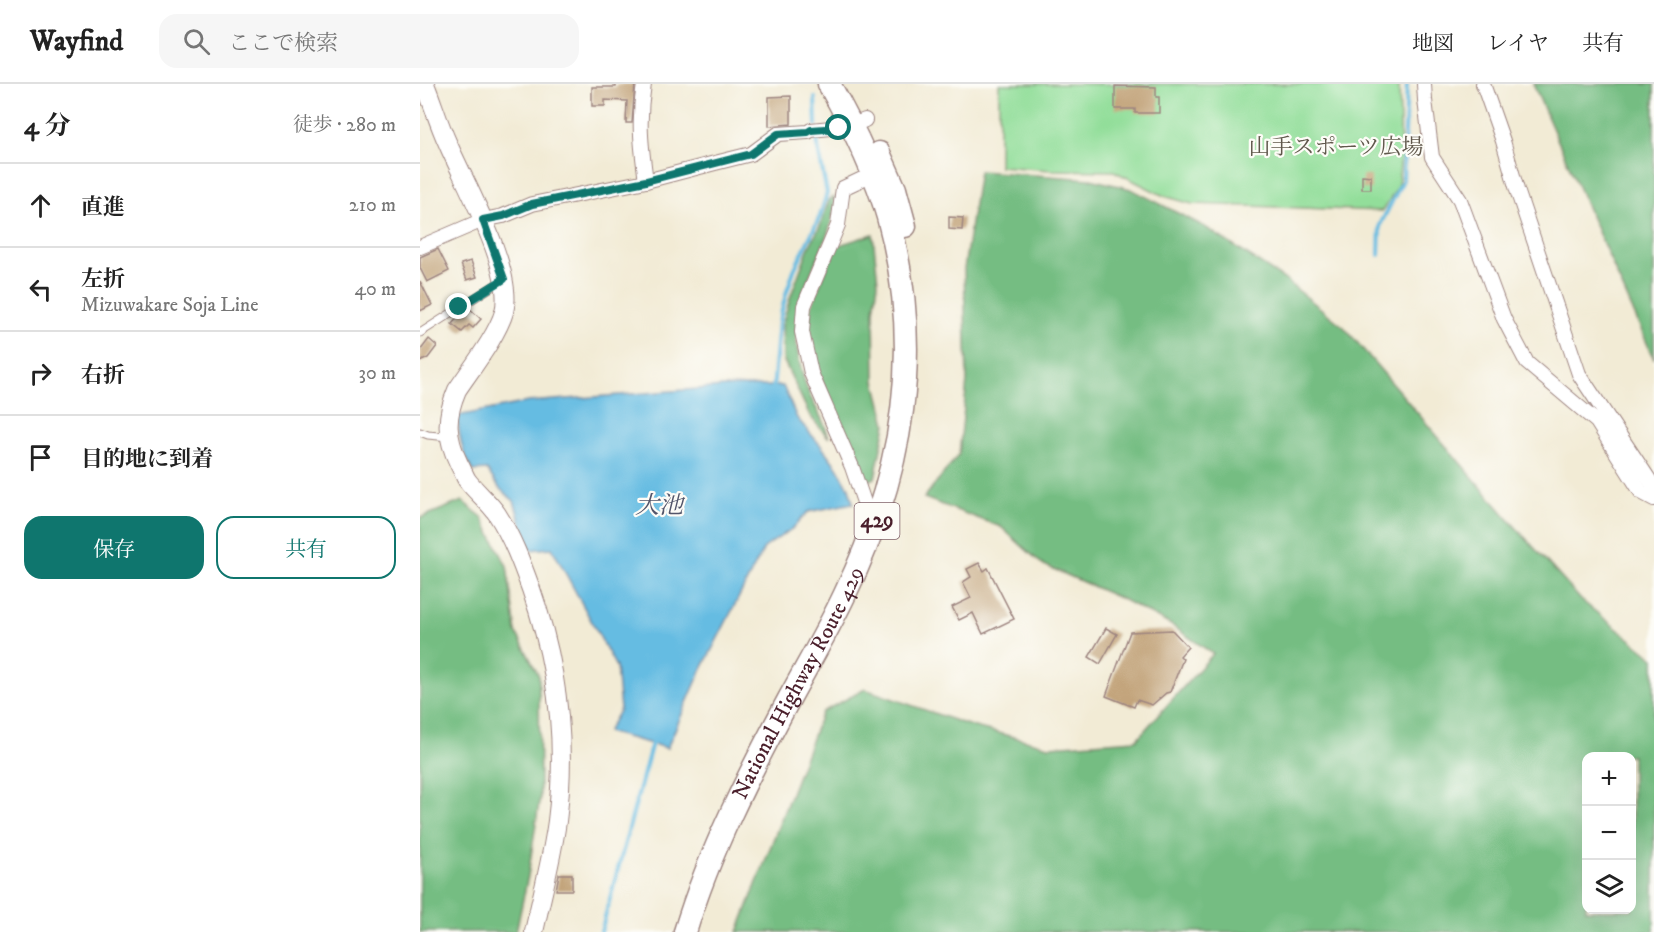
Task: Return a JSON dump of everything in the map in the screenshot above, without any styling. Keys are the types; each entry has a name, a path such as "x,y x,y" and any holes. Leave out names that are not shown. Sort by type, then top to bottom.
{"highway":[{"name":"National Highway Route 429","path":"829,84 858,123"},
{"name":"National Highway Route 429","path":"685,932 715,849 789,699 902,486 913,438 920,358 918,300 909,241 895,189 879,171 858,123 846,84"},
{"name":"National Highway Route 429","path":"699,932 749,805 854,608 881,548 884,521"}],"main road":[{"path":"425,84 447,142 483,220 504,279 506,296 504,310 497,328 457,390 448,416 449,436 453,451 467,480 497,514 519,558 540,619 554,675 561,730 561,782 557,822 534,932"}],"street":[{"path":"644,84 640,110 640,132 646,181"},
{"path":"1424,84 1432,157 1460,200 1504,319 1527,363 1597,422 1641,492 1654,500"},
{"path":"1482,84 1503,141 1517,190 1579,374 1654,487"},
{"path":"420,248 483,220 503,216 532,204 646,181 751,154 778,134 808,132 858,123"},
{"path":"879,171 843,188 838,225 804,306 802,332 811,373 852,467 867,512 884,521"}],"lane":[{"path":"420,333 504,279"},
{"path":"420,432 428,435 449,436"}],"green space":[{"name":"山手スポーツ広場","path":"999,84 1399,84 1401,156 1398,187 1382,211 1192,204 1164,196 1114,171 999,166"},
{"path":"1533,84 1654,84 1654,359"},
{"path":"979,171 1091,179 1131,189 1205,227 1284,279 1344,327 1581,600 1654,658 1654,932 738,932 822,712 865,689 971,726 1049,746 1136,740 1213,654 1171,625 1126,601 1042,564 1001,527 924,498 959,454 967,381 964,269"},
{"path":"834,197 834,209 827,236 803,293 796,329 803,374 829,438 810,416 783,359 782,325 808,249 820,226 829,200"},
{"path":"873,234 878,283 874,311 875,381 886,424 875,478 866,482 813,361 808,334 811,307 836,246"},
{"path":"462,501 482,517 507,566 516,632 539,676 540,797 528,876 516,932 420,932 420,518"}],"water":[{"name":"大池","path":"737,386 783,386 797,418 837,467 849,488 853,503 808,512 793,528 764,548 700,673 667,748 607,732 620,709 616,667 552,548 529,550 514,501 500,489 487,470 473,471 463,451 457,416 528,402"}],"building":[{"path":"616,84 635,84 632,123 626,123 627,101 605,100 605,106 592,106 592,87 616,87"},
{"path":"1115,86 1156,87 1156,97 1159,97 1159,113 1135,113 1135,109 1115,109"},
{"path":"791,96 791,124 769,126 769,97"},
{"path":"1362,175 1371,176 1371,189 1362,189"},
{"path":"949,217 963,218 962,230 949,229"},
{"path":"438,249 449,271 427,282 420,268 420,257"},
{"path":"471,261 477,277 467,280 461,264"},
{"path":"420,281 432,305 420,311"},
{"path":"469,308 481,319 473,328 469,325 462,332 452,324"},
{"path":"429,339 437,346 428,358 420,362 420,351"},
{"path":"979,563 984,571 988,568 1014,619 983,634 973,613 959,620 952,607 971,598 963,582 971,577 967,569"},
{"path":"1106,628 1117,634 1100,664 1089,657"},
{"path":"1172,630 1188,647 1180,656 1183,659 1170,692 1152,705 1137,700 1134,707 1106,696 1130,632"},
{"path":"559,874 572,874 572,890 556,890"}],"waterway":[{"path":"1379,255 1380,225 1403,180 1407,84"},
{"path":"815,98 816,125"},
{"path":"773,391 779,322 786,294 794,270 820,216 827,193 817,133"},
{"path":"601,932 653,739"}],"route":[{"path":"459,307 504,279 483,220 503,216 532,204 646,181 751,154 778,134 839,128"}]}
